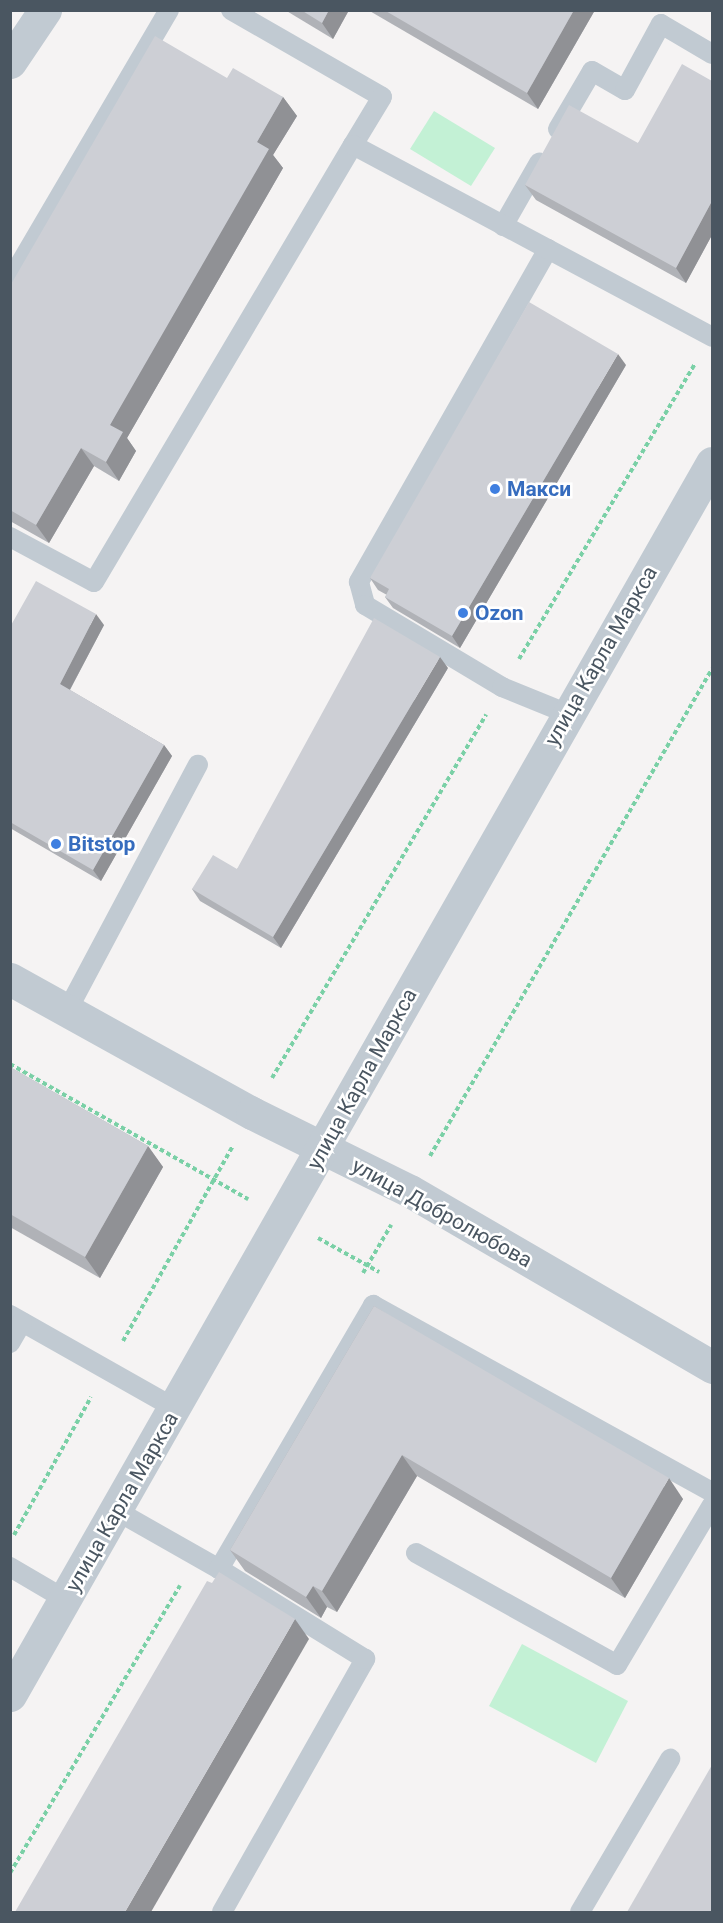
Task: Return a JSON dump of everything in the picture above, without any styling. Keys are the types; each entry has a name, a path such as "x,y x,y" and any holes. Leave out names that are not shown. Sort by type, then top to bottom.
{"street":[{"path":"10,62 45,10"},
{"name":"улица Карла Маркса","path":"10,1695 285,1220 323,1148 712,463"},
{"name":"улица Добролюбова","path":"10,979 252,1113 410,1191 712,1367"}],"lane":[{"path":"10,281 169,10"},
{"path":"10,537 94,582 382,97 231,10"},
{"path":"503,226 592,71 625,90 661,24 712,54"},
{"path":"353,145 712,336"},
{"path":"548,249 359,582 365,605 502,687 568,714"},
{"path":"67,1011 198,765"},
{"path":"219,1569 373,1305 712,1492"},
{"path":"10,1343 16,1318 176,1409"},
{"path":"416,1553 617,1665 712,1505"},
{"path":"117,1511 219,1569 365,1659 222,1912"},
{"path":"10,1567 66,1600"},
{"path":"580,1912 670,1759"}],"path":[{"path":"10,1541 252,1113 502,687 712,336"},
{"path":"10,1064 388,1277"}],"green space":[{"path":"434,111 495,148 471,186 410,149"},
{"path":"522,1644 628,1701 596,1763 489,1706"}],"building":[{"path":"301,10 329,10 322,23"},
{"path":"384,10 574,10 527,93"},
{"path":"155,36 227,78 233,68 283,97 257,142 269,149 110,425 123,432 106,462 81,448 36,525 10,510 10,286"},
{"path":"682,64 712,81 712,201 676,268 525,185 569,105 638,143"},
{"name":"Макси","path":"529,302 618,354 452,636 385,597 389,589 370,578"},
{"path":"36,581 96,614 60,684 164,745 93,870 10,822 10,627"},
{"path":"374,618 440,657 273,937 192,889 213,855 237,869"},
{"path":"10,1067 148,1146 85,1257 10,1214"},
{"path":"374,1306 669,1478 611,1578 402,1455 322,1591 313,1586 306,1597 230,1550"},
{"path":"219,1572 295,1619 125,1912 15,1912 207,1581 212,1583"},
{"path":"712,1765 712,1912 627,1912"}],"place":[{"name":"Макси","path":"495,489"},
{"name":"Ozon","path":"463,613"},
{"name":"Bitstop","path":"56,844"}]}
